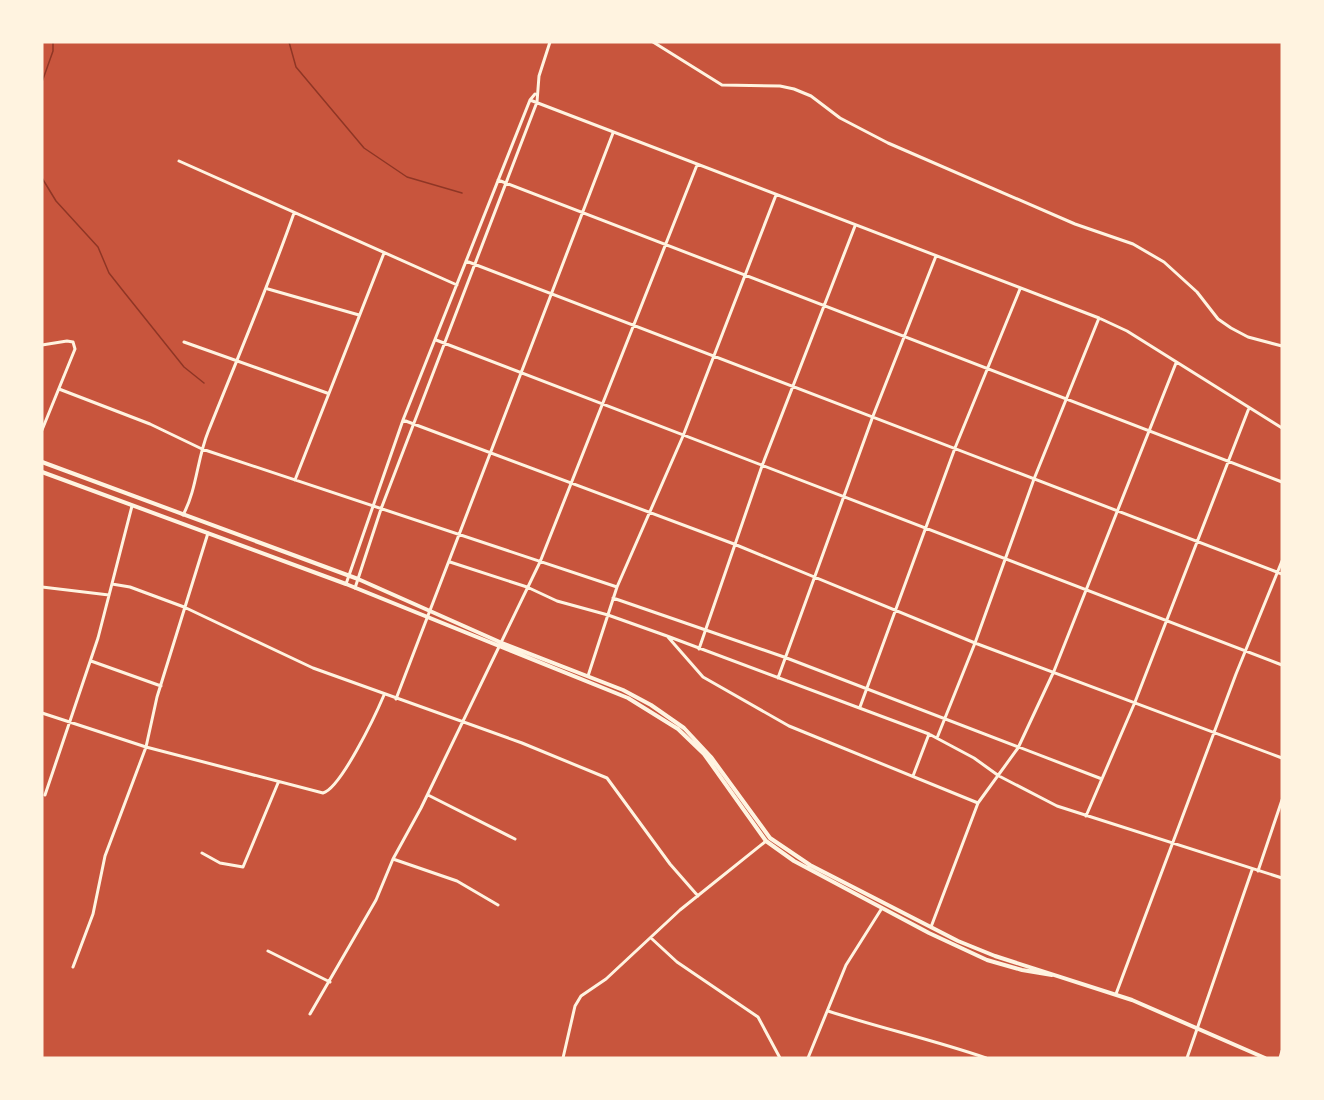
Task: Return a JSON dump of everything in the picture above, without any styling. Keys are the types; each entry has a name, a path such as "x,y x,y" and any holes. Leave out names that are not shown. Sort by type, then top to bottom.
{"street":[{"path":"346,584 371,506 404,420 530,100 535,94 550,42"},
{"path":"652,42 722,85 780,86 794,89 811,96 840,118 888,143 1075,224 1133,244 1164,262 1197,292 1218,319 1248,337 1282,346"},
{"path":"355,588 381,509 537,102 535,94"},
{"path":"530,100 1099,318 1127,331 1282,428"},
{"path":"396,699 614,133"},
{"path":"179,161 457,285"},
{"path":"310,1014 372,908 393,859 427,795 540,562 697,165"},
{"path":"498,180 1282,483"},
{"path":"588,676 617,587 683,436 776,195"},
{"path":"183,515 191,498 202,449 268,289 294,213"},
{"path":"699,649 762,466 826,306 855,226"},
{"path":"294,480 384,252"},
{"path":"778,678 873,416 936,256"},
{"path":"466,261 1280,573"},
{"path":"268,289 359,315"},
{"path":"859,708 924,528 1020,289"},
{"path":"937,738 975,643 1034,479 1099,318"},
{"path":"436,340 1282,665"},
{"path":"42,345 67,341 74,342 75,349 42,430"},
{"path":"184,342 327,393"},
{"path":"929,933 978,803 1018,748 1054,671 1176,363"},
{"path":"59,389 140,419 202,449 617,587"},
{"path":"1086,816 1135,702 1249,408"},
{"path":"404,420 734,544 975,643 1282,758"},
{"path":"42,462 358,579 430,610 501,645 628,698 678,729 704,754 766,842 794,861 929,933 987,960 1022,970 1065,977"},
{"path":"42,472 346,584 426,618 588,676 651,705 684,728 705,750 779,846 810,865 931,927 995,956 1116,994 1265,1058"},
{"path":"45,795 67,722 91,661 132,506"},
{"path":"73,968 93,914 105,856 146,747 161,686 208,533"},
{"path":"1116,994 1144,915 1159,885 1171,843 1246,651 1280,573 1282,561"},
{"path":"450,562 527,587 557,601 608,615 667,636 929,734 999,776 1057,806 1282,878"},
{"path":"112,584 130,587 184,607 313,668 522,743 607,778 670,864 698,896"},
{"path":"42,586 109,595"},
{"path":"613,598 784,657 1102,779"},
{"path":"667,636 692,667 721,689 817,739 978,803"},
{"path":"91,661 161,686"},
{"path":"42,712 146,747 317,793 329,791 351,759 384,695"},
{"path":"913,776 929,734"},
{"path":"202,853 220,864 243,867 278,783"},
{"path":"427,795 515,838"},
{"path":"1258,871 1282,800"},
{"path":"563,1058 578,1000 606,979 698,896 766,842"},
{"path":"393,859 457,881 498,905"},
{"path":"1187,1058 1252,870"},
{"path":"808,1058 846,965 882,908"},
{"path":"651,938 677,962 759,1017 780,1058"},
{"path":"268,951 330,982"},
{"path":"828,1011 874,1026 933,1039 986,1058"},
{"path":"1280,1058 1282,1051"}],"waterway":[{"path":"42,82 53,51 53,42"},
{"path":"289,42 296,67 364,148 407,177 462,193"},
{"path":"42,178 56,201 98,247 109,273 124,292 184,367 204,383"}]}
